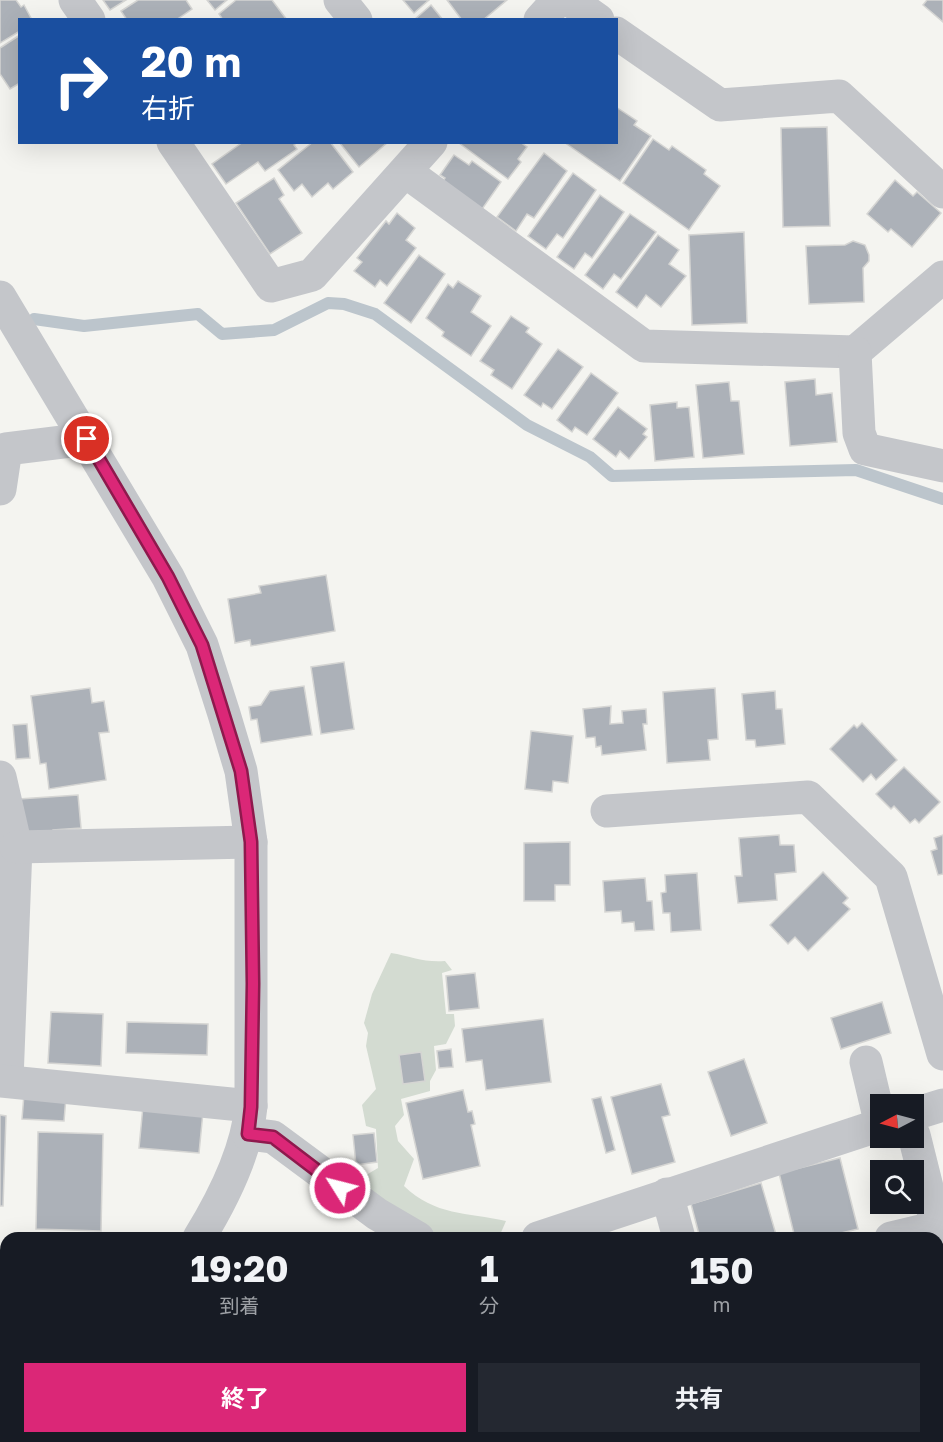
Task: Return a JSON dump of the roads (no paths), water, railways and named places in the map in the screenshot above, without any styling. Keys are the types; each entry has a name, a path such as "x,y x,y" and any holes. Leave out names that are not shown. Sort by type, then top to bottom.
{"street":[{"path":"75,0 87,18"},
{"path":"340,0 354,18"},
{"path":"542,18 558,0"},
{"path":"570,0 595,18"},
{"path":"618,34 720,105 839,96 943,192"},
{"path":"174,144 271,286 312,275 429,144"},
{"path":"406,172 644,346 855,352 943,277"},
{"path":"0,297 168,577 202,645 241,771 251,842 250,1120 210,1220 203,1232"},
{"path":"855,352 859,433 865,449 943,466"},
{"path":"0,489 3,448 87,439"},
{"path":"0,777 16,847 4,1081 250,1120 377,1214 408,1232"},
{"path":"607,811 808,797 891,877 943,1054"},
{"path":"16,847 251,842"},
{"path":"866,1062 873,1094"},
{"path":"924,1111 943,1105"},
{"path":"556,1232 870,1126"},
{"path":"916,1232 937,1227 917,1148"},
{"path":"667,1194 678,1232"}],"waterway":[{"path":"34,319 84,326 198,314 222,334 274,330 328,303 344,304 375,314 527,425 590,457 612,476 856,470 943,499"}]}
